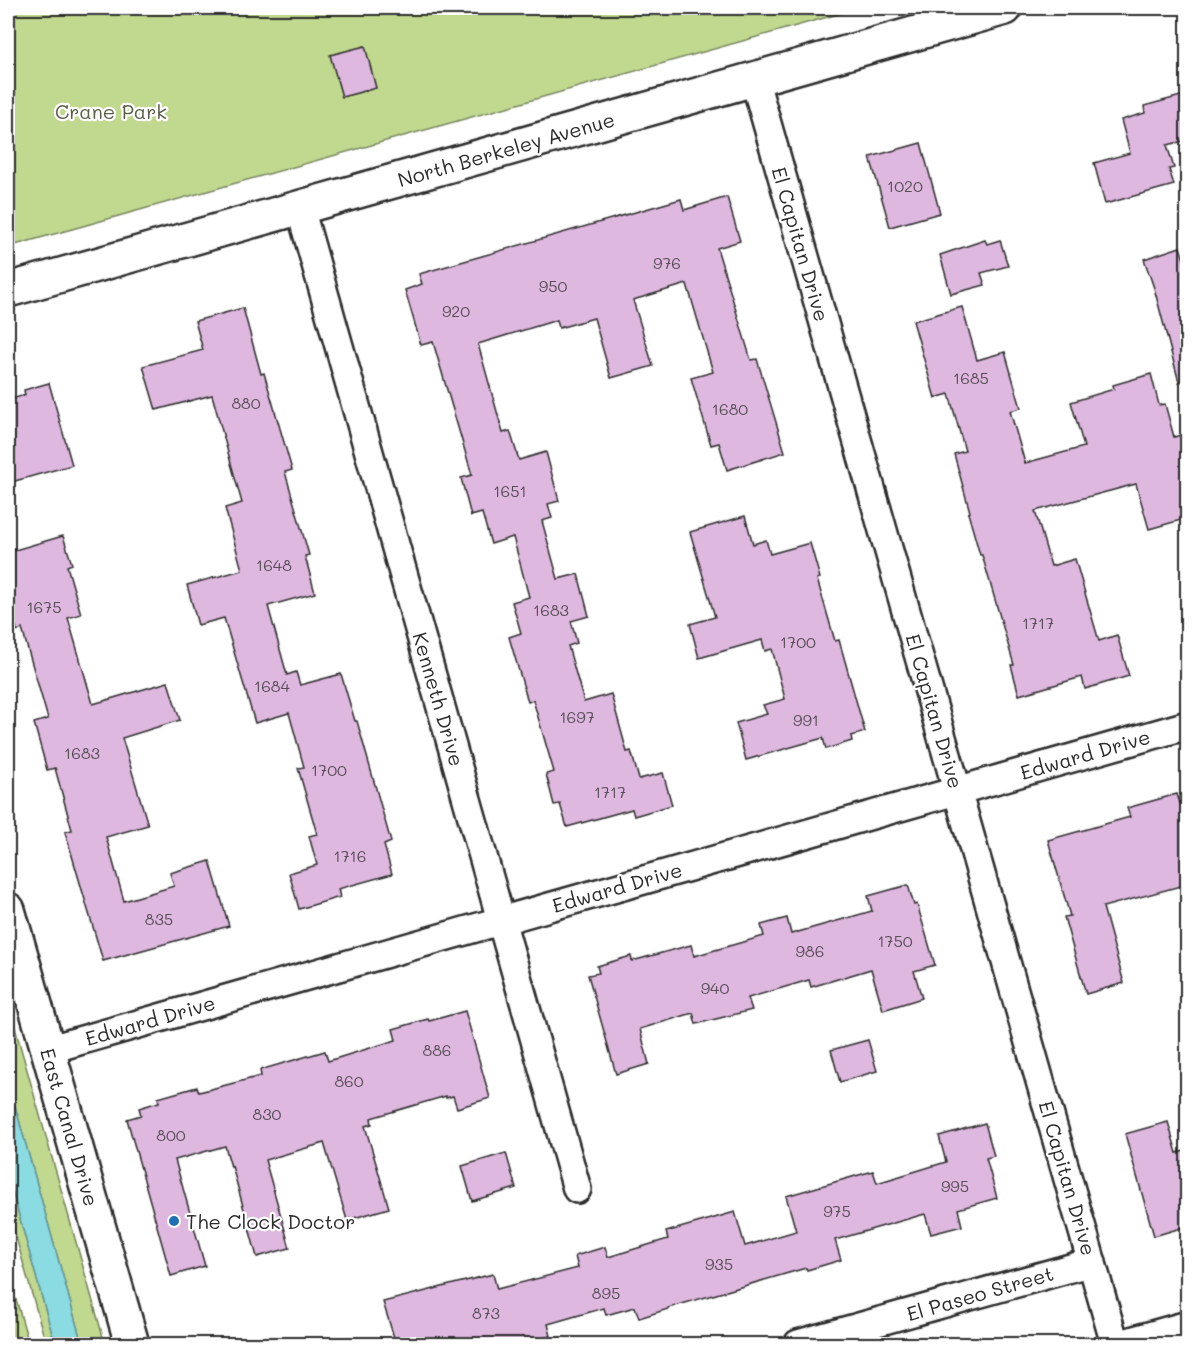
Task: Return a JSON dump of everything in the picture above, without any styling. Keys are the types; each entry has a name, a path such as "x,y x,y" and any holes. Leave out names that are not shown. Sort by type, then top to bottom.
{"street":[{"name":"North Berkeley Avenue","path":"8,290 1005,8"},
{"name":"El Capitan Drive","path":"754,78 1115,1344"},
{"name":"Kenneth Drive","path":"300,208 577,1189"},
{"name":"Edward Drive","path":"47,1050 1188,724"},
{"name":"East Canal Drive","path":"8,910 132,1344"},
{"name":"El Paseo Street","path":"798,1344 1092,1262"},
{"path":"1120,1344 1188,1325"}],"green space":[{"name":"Crane Park","path":"8,8 860,8 8,247"},
{"path":"8,1003 105,1344 82,1344 8,1081"},
{"path":"8,1176 55,1344 46,1344 8,1209"},
{"path":"16,1299 29,1344 8,1344 8,1333 10,1333 8,1302"}],"water":[{"path":"8,1081 82,1344 55,1344 8,1176"}],"building":[{"path":"365,46 376,88 342,97 330,55"},
{"path":"1188,94 1188,140 1167,145 1174,168 1169,169 1174,185 1105,204 1094,163 1130,153 1121,120 1145,113 1144,106"},
{"path":"921,143 940,213 890,227 870,157"},
{"path":"727,197 740,241 717,248 751,360 757,359 785,452 727,470 719,443 711,445 691,378 713,372 687,284 633,300 653,366 611,378 594,318 559,328 557,320 478,344 503,433 510,431 519,460 546,452 559,501 548,504 552,518 542,521 558,579 578,574 589,616 571,621 577,643 568,646 584,702 611,694 627,752 631,751 639,779 663,773 672,805 634,816 632,809 567,827 560,804 554,805 546,774 554,772 533,700 528,702 509,637 521,633 512,602 529,597 513,537 491,544 482,513 471,516 461,478 472,475 433,342 421,345 405,290 422,284 419,274 681,199 684,210"},
{"path":"985,240 987,244 1000,240 1008,266 981,273 985,285 951,294 940,255"},
{"path":"1180,247 1188,272 1188,380 1179,382 1144,259"},
{"path":"962,307 977,360 1005,352 1021,408 1010,411 1025,463 1084,447 1071,402 1114,389 1113,385 1151,374 1159,405 1165,404 1174,437 1188,433 1188,518 1149,529 1136,484 1035,511 1051,566 1075,559 1099,641 1117,635 1129,676 1085,689 1082,677 1019,695 1011,665 1014,665 968,513 970,512 954,454 965,451 949,394 935,398 913,321"},
{"path":"243,308 261,374 264,373 292,470 285,472 309,555 305,556 315,593 268,606 287,675 296,672 300,685 341,674 355,721 357,721 391,842 384,845 392,874 338,889 340,897 299,909 289,873 317,865 309,836 317,834 298,768 304,767 289,713 255,723 224,618 198,625 187,585 242,570 225,508 242,503 212,395 156,410 143,366 203,350 195,321"},
{"path":"49,383 72,465 8,483 8,400 25,395 24,390"},
{"path":"745,516 753,544 766,540 770,554 810,543 820,578 817,579 835,641 839,640 865,732 851,736 852,741 826,749 823,738 746,760 736,723 767,714 763,705 785,699 772,649 765,651 762,640 699,658 690,624 715,617 690,532"},
{"path":"63,536 72,564 67,566 81,614 68,618 93,704 168,682 180,720 122,738 148,825 106,837 124,901 174,886 170,873 210,861 229,926 103,961 65,832 72,830 55,768 47,770 34,723 48,719 22,629 17,631 8,598 8,552"},
{"path":"1177,794 1180,803 1188,801 1188,884 1103,907 1124,983 1086,994 1064,917 1070,916 1048,840 1130,817 1127,808"},
{"path":"908,885 914,905 917,904 935,965 914,971 922,998 883,1010 871,969 811,987 809,980 748,998 752,1010 696,1024 693,1013 640,1029 649,1064 616,1074 588,975 599,973 597,966 631,956 632,961 691,945 694,956 764,936 761,925 787,918 791,934 872,911 868,896"},
{"path":"465,1011 490,1098 457,1108 453,1096 446,1098 446,1096 371,1118 372,1124 365,1126 389,1208 347,1220 324,1143 265,1160 290,1248 257,1257 225,1146 175,1160 205,1266 171,1276 127,1119 141,1115 139,1108 159,1102 158,1098 197,1087 199,1092 261,1076 260,1070 325,1051 328,1061 396,1040 393,1029"},
{"path":"868,1040 877,1071 840,1082 831,1050"},
{"path":"1168,1122 1177,1153 1188,1150 1188,1226 1154,1236 1125,1134"},
{"path":"985,1123 994,1156 986,1158 997,1198 958,1209 962,1226 931,1234 925,1214 835,1240 841,1260 807,1270 806,1268 639,1318 635,1307 606,1315 604,1308 548,1324 551,1336 519,1344 396,1344 383,1302 493,1274 497,1289 578,1268 575,1256 605,1247 608,1257 668,1239 666,1232 735,1212 745,1246 796,1231 786,1196 873,1171 877,1183 946,1162 939,1136"},
{"path":"506,1153 516,1188 472,1201 462,1166"}],"place":[{"name":"The Clock Doctor","path":"174,1221"}]}
